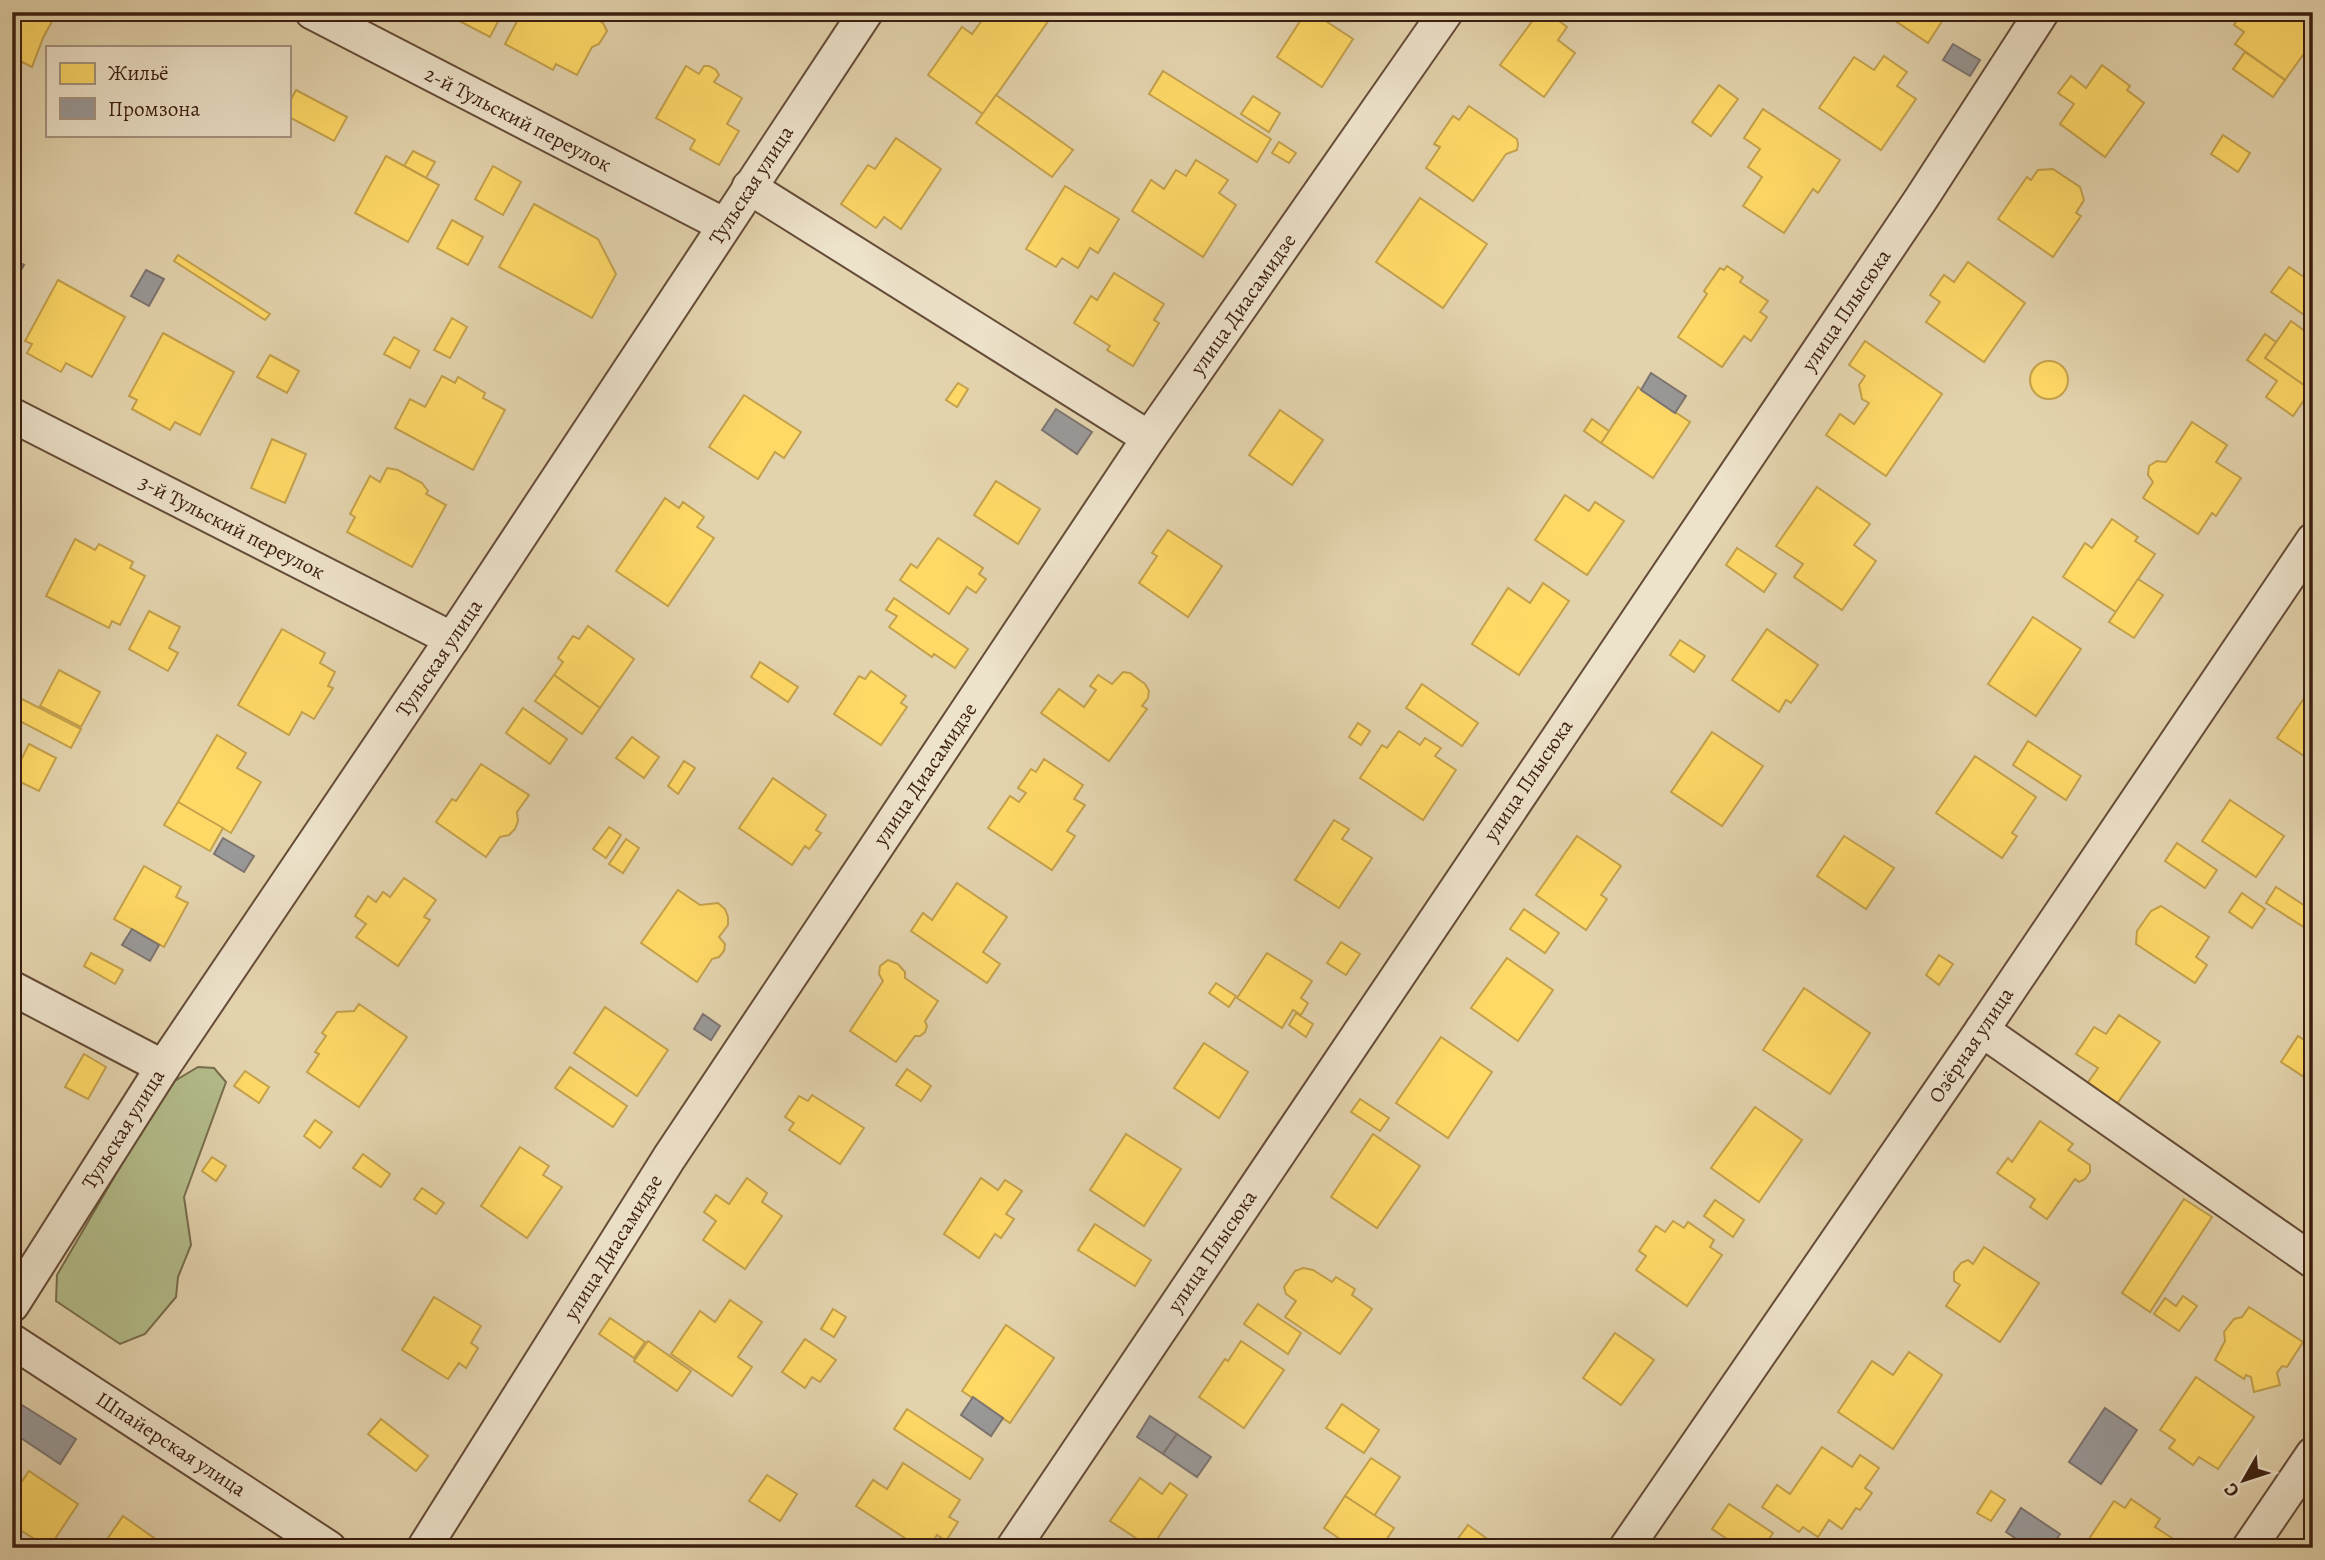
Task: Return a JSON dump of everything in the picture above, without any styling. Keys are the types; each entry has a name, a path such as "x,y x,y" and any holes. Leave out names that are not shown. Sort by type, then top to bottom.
{"street":[{"name":"2-й Тульский переулок","path":"312,12 724,225"},
{"name":"Тульская улица","path":"12,1305 163,1067 452,639 866,12"},
{"name":"улица Диасамидзе","path":"424,1548 669,1158 1149,438 1446,12"},
{"name":"улица Плысюка","path":"1013,1548 1897,234 2042,12"},
{"path":"749,187 1149,438"},
{"name":"3-й Тульский переулок","path":"12,415 452,639"},
{"name":"Озёрная улица","path":"1626,1548 1982,1030 2313,540"},
{"path":"12,988 163,1067"},
{"path":"1982,1030 2313,1261"},
{"name":"Шпайерская улица","path":"12,1341 329,1548"},
{"path":"2249,1548 2313,1454"}],"green space":[{"path":"198,1067 214,1068 226,1082 184,1197 191,1245 178,1277 176,1297 145,1334 120,1344 56,1301 57,1275 168,1085"}],"building: Жильё":[{"path":"12,12 57,12 32,67 12,57 12,31 15,24 12,23"},
{"path":"442,12 503,12 490,37"},
{"path":"522,12 582,12 603,23 607,31 599,44 592,47 577,75 556,64 553,70 505,44"},
{"path":"988,12 1038,12 1049,20 983,114 928,75 962,27 972,34"},
{"path":"1306,12 1312,12 1353,39 1322,87 1277,57"},
{"path":"1539,12 1547,12 1567,27 1558,40 1575,53 1544,97 1500,65"},
{"path":"1895,12 1948,12 1928,43 1891,18"},
{"path":"2242,12 2309,12 2313,15 2313,41 2285,80 2235,44 2244,32 2234,25"},
{"path":"2245,52 2285,80 2273,97 2233,69"},
{"path":"1884,56 1907,72 1897,86 1916,99 1881,150 1819,108 1854,57 1874,70"},
{"path":"2102,65 2130,86 2127,90 2144,103 2105,157 2060,124 2074,104 2058,93 2071,76 2086,88"},
{"path":"686,66 699,74 704,66 716,70 719,75 714,82 742,98 727,124 739,131 719,165 690,149 695,140 656,118"},
{"path":"1163,71 1271,139 1257,162 1149,94"},
{"path":"1719,85 1738,99 1711,136 1692,122"},
{"path":"296,90 347,117 334,141 290,118 290,101"},
{"path":"996,95 1073,150 1052,177 976,123"},
{"path":"1253,96 1280,113 1269,132 1241,114"},
{"path":"1469,106 1517,139 1518,144 1517,150 1506,154 1473,201 1426,168 1440,147 1434,144 1453,116 1459,120"},
{"path":"1763,109 1840,160 1818,193 1813,189 1784,233 1743,206 1762,177 1748,167 1760,149 1744,138"},
{"path":"2223,135 2250,153 2238,172 2211,154"},
{"path":"896,138 941,169 901,229 884,217 876,228 841,204 868,165 875,169"},
{"path":"1279,142 1296,153 1289,163 1272,153"},
{"path":"413,151 435,162 426,178 404,166"},
{"path":"386,156 439,185 408,242 355,213"},
{"path":"1196,160 1228,180 1219,193 1236,205 1203,257 1132,211 1151,180 1164,189 1176,170 1186,176"},
{"path":"493,166 521,182 503,215 475,199"},
{"path":"2053,169 2080,187 2084,200 2076,213 2081,216 2053,257 1998,219 2027,177 2031,180 2038,170"},
{"path":"1065,186 1119,219 1098,253 1090,248 1078,268 1062,258 1056,267 1026,249"},
{"path":"1420,198 1487,244 1443,308 1376,262"},
{"path":"534,204 598,239 616,274 592,318 499,267"},
{"path":"452,220 483,237 468,265 437,248"},
{"path":"178,255 270,314 265,320 174,261"},
{"path":"1968,262 2025,303 1984,362 1926,322 1940,302 1930,295 1944,275 1954,282"},
{"path":"1727,266 1743,277 1740,282 1768,301 1760,312 1767,317 1751,341 1744,336 1722,367 1678,337 1707,294 1704,291 1720,268 1724,270"},
{"path":"2289,267 2313,283 2313,321 2271,292"},
{"path":"1114,273 1164,304 1154,320 1159,323 1133,366 1107,350 1110,346 1074,323 1091,296 1097,300"},
{"path":"58,280 125,317 92,377 66,363 61,372 27,353 32,344 25,341"},
{"path":"452,318 467,327 450,358 434,350"},
{"path":"2291,321 2313,337 2311,390 2265,358"},
{"path":"163,333 234,372 200,435 175,422 170,430 132,409 137,400 129,396"},
{"path":"2265,334 2276,342 2265,358 2311,390 2293,416 2266,397 2277,381 2247,360"},
{"path":"394,337 419,351 410,368 384,354"},
{"path":"1865,341 1942,394 1886,476 1826,435 1840,414 1854,424 1869,403 1862,399 1859,385 1865,376 1849,365"},
{"path":"270,355 299,371 287,393 257,377"},
{"path":"2049,361 2062,367 2068,380 2062,393 2049,399 2036,393 2030,380 2036,367"},
{"path":"442,376 455,383 458,377 485,393 483,398 505,410 473,470 395,428 410,399 425,407"},
{"path":"958,383 968,389 957,407 946,400"},
{"path":"1638,387 1690,422 1653,478 1601,443"},
{"path":"744,395 801,432 784,458 775,452 758,479 709,447"},
{"path":"1280,410 1323,440 1292,485 1249,455"},
{"path":"1592,419 1609,431 1601,443 1584,431"},
{"path":"2192,422 2227,445 2216,462 2241,478 2216,516 2212,513 2198,534 2143,498 2153,482 2148,475 2149,466 2157,461 2166,462"},
{"path":"272,439 306,454 285,503 251,488"},
{"path":"387,468 398,470 422,483 428,491 426,494 446,505 412,567 347,532 355,517 350,514 370,476 380,482"},
{"path":"996,481 1040,509 1018,544 974,515"},
{"path":"1817,487 1870,524 1854,545 1876,561 1842,610 1794,577 1803,564 1776,546"},
{"path":"1565,495 1589,511 1595,502 1624,521 1587,575 1535,540"},
{"path":"665,498 679,508 683,502 704,517 697,527 714,538 668,606 616,571"},
{"path":"2112,519 2138,537 2135,541 2155,554 2116,612 2063,577 2085,543 2092,548"},
{"path":"1168,530 1222,566 1188,617 1139,583 1157,556 1152,553"},
{"path":"938,538 983,568 979,574 986,579 976,593 967,587 949,614 900,580 911,564 917,568"},
{"path":"75,539 95,550 99,544 133,562 130,568 145,576 120,625 112,621 109,628 46,596"},
{"path":"1737,548 1776,574 1764,592 1726,565"},
{"path":"2138,579 2163,595 2134,638 2109,622"},
{"path":"1543,583 1569,601 1519,675 1472,644 1508,588 1530,603"},
{"path":"894,598 968,649 955,668 934,654 932,657 889,627 897,616 886,610"},
{"path":"149,611 180,627 169,648 178,653 168,671 129,649"},
{"path":"2033,617 2081,649 2036,716 1988,684"},
{"path":"588,626 634,659 600,708 554,675 563,662 558,658 573,636 579,639"},
{"path":"282,629 325,653 320,663 335,672 328,686 333,688 314,719 302,712 289,735 238,705"},
{"path":"1767,629 1818,665 1791,703 1786,700 1779,712 1732,680"},
{"path":"1680,640 1705,656 1694,672 1670,655"},
{"path":"760,662 798,687 788,702 751,677"},
{"path":"59,670 100,692 81,727 40,706"},
{"path":"871,671 906,696 901,703 907,707 881,745 834,714 859,676 865,679"},
{"path":"1123,672 1130,673 1145,684 1149,691 1142,706 1147,709 1109,761 1041,713 1059,689 1084,707 1096,690 1090,686 1098,675 1112,684"},
{"path":"554,675 600,708 582,734 535,701"},
{"path":"1422,684 1478,723 1462,746 1406,708"},
{"path":"2313,685 2313,762 2277,738"},
{"path":"12,694 81,729 71,748 12,717"},
{"path":"523,708 567,739 550,764 506,733"},
{"path":"1358,723 1370,731 1361,745 1349,737"},
{"path":"1399,731 1420,745 1425,738 1441,748 1435,756 1456,770 1423,820 1360,778 1382,745 1387,748"},
{"path":"1712,732 1763,766 1722,826 1671,792"},
{"path":"217,735 246,753 237,768 261,782 231,833 178,802"},
{"path":"632,737 659,757 644,778 616,758"},
{"path":"2028,741 2081,776 2066,800 2013,765"},
{"path":"29,744 56,758 39,791 12,778"},
{"path":"1975,756 2036,797 2012,833 2017,836 2002,858 1936,813"},
{"path":"1044,759 1083,785 1074,799 1085,805 1067,831 1075,836 1052,870 988,828 1010,796 1019,802 1026,793 1018,788 1031,769 1036,772"},
{"path":"684,761 695,768 678,794 668,786"},
{"path":"481,764 529,795 517,812 515,829 509,835 500,837 486,857 436,822 452,799 456,801"},
{"path":"773,778 826,815 816,830 821,833 809,849 805,846 792,865 739,828"},
{"path":"2230,800 2284,836 2256,877 2202,841"},
{"path":"178,802 223,828 210,851 164,825"},
{"path":"1334,820 1349,829 1342,839 1372,858 1339,908 1295,880"},
{"path":"609,827 621,835 606,858 593,849"},
{"path":"1577,836 1621,866 1601,895 1607,899 1586,930 1536,895"},
{"path":"1844,836 1894,868 1866,909 1817,876"},
{"path":"626,839 639,848 623,873 609,864"},
{"path":"2177,843 2217,870 2205,888 2165,861"},
{"path":"144,866 181,887 176,897 188,903 164,947 114,919"},
{"path":"404,878 436,900 424,917 430,920 398,966 356,937 366,924 355,916 368,896 376,902 383,892 390,897"},
{"path":"957,883 1007,917 983,952 1000,964 987,983 911,931 923,913 932,920"},
{"path":"2276,887 2313,911 2313,933 2266,903"},
{"path":"678,890 700,905 718,903 725,909 728,917 728,925 719,937 725,944 724,951 719,957 712,959 697,982 641,943"},
{"path":"2242,893 2265,909 2252,928 2229,912"},
{"path":"2161,906 2209,937 2196,957 2207,965 2195,983 2136,944 2137,931 2151,911"},
{"path":"1524,909 1559,933 1545,953 1510,929"},
{"path":"1341,942 1360,954 1346,975 1327,963"},
{"path":"91,953 123,970 115,984 84,966"},
{"path":"1267,953 1312,981 1301,998 1308,1003 1301,1015 1293,1010 1282,1028 1237,998"},
{"path":"1939,955 1953,964 1939,985 1926,975"},
{"path":"1507,958 1553,990 1518,1041 1471,1008"},
{"path":"888,960 898,964 905,972 905,978 938,1001 925,1021 925,1032 915,1036 896,1062 850,1031 883,981 879,974 880,966"},
{"path":"1216,983 1236,996 1229,1007 1209,993"},
{"path":"1804,988 1870,1033 1830,1094 1763,1050"},
{"path":"359,1004 407,1037 359,1107 307,1072 319,1054 315,1052 326,1036 322,1033 337,1012 354,1011"},
{"path":"605,1007 668,1050 637,1096 574,1053"},
{"path":"1296,1013 1313,1024 1306,1037 1289,1025"},
{"path":"2119,1015 2160,1042 2114,1108 2084,1088 2098,1068 2076,1054 2094,1027 2106,1034"},
{"path":"2298,1036 2313,1046 2313,1083 2281,1062"},
{"path":"1441,1037 1492,1072 1448,1138 1396,1103"},
{"path":"1204,1043 1248,1072 1219,1118 1174,1088"},
{"path":"84,1054 106,1067 88,1099 65,1087"},
{"path":"570,1067 627,1106 613,1127 555,1088"},
{"path":"907,1069 931,1086 921,1101 896,1085"},
{"path":"245,1071 269,1087 259,1103 234,1086"},
{"path":"812,1095 864,1128 840,1164 789,1130 794,1123 785,1117 799,1096 808,1101"},
{"path":"1360,1099 1389,1118 1380,1131 1351,1112"},
{"path":"1755,1107 1802,1140 1759,1202 1711,1168"},
{"path":"315,1120 332,1132 320,1148 304,1136"},
{"path":"2040,1121 2073,1144 2068,1150 2090,1165 2090,1172 2085,1179 2079,1182 2075,1179 2047,1219 2030,1207 2035,1199 1997,1173 2008,1158 2012,1162"},
{"path":"1126,1134 1181,1169 1144,1226 1090,1190"},
{"path":"1373,1134 1420,1166 1377,1228 1331,1197"},
{"path":"520,1147 549,1166 543,1175 562,1187 527,1238 481,1206"},
{"path":"363,1154 390,1174 381,1187 353,1168"},
{"path":"212,1157 226,1166 216,1181 202,1171"},
{"path":"747,1178 767,1193 762,1202 782,1216 745,1269 703,1240 716,1221 704,1212 716,1195 729,1204"},
{"path":"981,1178 998,1190 1005,1180 1022,1191 1006,1214 1014,1219 1001,1238 995,1234 979,1258 944,1234"},
{"path":"422,1188 444,1203 436,1214 414,1199"},
{"path":"2184,1199 2212,1217 2150,1312 2122,1293"},
{"path":"1715,1200 1744,1220 1733,1237 1704,1216"},
{"path":"1673,1221 1684,1228 1688,1222 1714,1240 1710,1247 1722,1255 1687,1306 1636,1270 1646,1256 1639,1251 1656,1226 1665,1232"},
{"path":"1095,1224 1151,1260 1135,1286 1078,1250"},
{"path":"1984,1247 2039,1283 2000,1342 1946,1306 1960,1285 1954,1281 1954,1272 1961,1263 1968,1260 1973,1264"},
{"path":"1303,1268 1313,1270 1332,1282 1336,1277 1355,1289 1352,1295 1372,1309 1340,1354 1285,1317 1296,1301 1286,1294 1284,1287 1295,1271"},
{"path":"2183,1296 2197,1306 2179,1331 2154,1314 2165,1298 2176,1306"},
{"path":"434,1297 481,1326 471,1343 478,1348 466,1368 459,1363 448,1379 402,1350"},
{"path":"730,1300 762,1322 738,1357 752,1367 732,1396 671,1354 700,1311 715,1322"},
{"path":"1258,1304 1301,1333 1288,1354 1244,1324"},
{"path":"2249,1307 2303,1342 2287,1367 2282,1366 2277,1373 2280,1385 2254,1392 2251,1377 2246,1375 2244,1379 2215,1360 2225,1341 2224,1332 2234,1319 2242,1317"},
{"path":"833,1309 846,1317 834,1337 821,1329"},
{"path":"610,1318 645,1342 634,1358 599,1334"},
{"path":"1006,1325 1054,1358 1010,1423 962,1391"},
{"path":"1615,1333 1654,1360 1621,1405 1583,1378"},
{"path":"805,1339 836,1360 820,1382 812,1377 805,1388 782,1372"},
{"path":"648,1341 691,1371 677,1391 634,1361"},
{"path":"1241,1341 1284,1370 1244,1428 1199,1397"},
{"path":"1909,1352 1942,1375 1893,1449 1838,1412 1872,1361 1893,1375"},
{"path":"2196,1377 2254,1417 2218,1469 2199,1457 2193,1465 2169,1448 2175,1440 2160,1430"},
{"path":"1342,1404 1379,1430 1364,1453 1326,1428"},
{"path":"907,1409 983,1459 970,1479 894,1429"},
{"path":"381,1419 428,1456 416,1471 368,1434"},
{"path":"1822,1447 1852,1467 1860,1455 1879,1468 1865,1488 1872,1493 1860,1510 1856,1508 1842,1529 1829,1520 1818,1537 1803,1527 1799,1532 1762,1507 1777,1485 1790,1494"},
{"path":"1371,1458 1400,1477 1374,1516 1345,1496"},
{"path":"903,1463 960,1500 949,1517 958,1522 946,1541 937,1535 929,1548 920,1548 856,1506 873,1480 887,1489"},
{"path":"29,1471 78,1504 49,1548 12,1525 12,1496"},
{"path":"767,1475 797,1494 780,1521 749,1501"},
{"path":"1140,1478 1162,1494 1170,1483 1187,1495 1151,1548 1110,1521"},
{"path":"1991,1491 2005,1500 1991,1521 1977,1513"},
{"path":"1345,1496 1394,1528 1381,1548 1353,1548 1324,1528"},
{"path":"2131,1499 2160,1519 2155,1527 2172,1538 2166,1548 2083,1548 2114,1501 2125,1508"},
{"path":"1729,1504 1773,1533 1763,1548 1741,1548 1712,1529"},
{"path":"123,1516 164,1545 162,1548 101,1548"},
{"path":"1468,1525 1500,1548 1451,1548"}],"building: Промзона":[{"path":"1953,44 1980,60 1970,76 1943,60"},
{"path":"12,259 24,265 12,286"},
{"path":"146,270 164,279 149,306 131,296"},
{"path":"1651,373 1686,396 1675,413 1641,390"},
{"path":"1056,409 1092,432 1077,454 1042,430"},
{"path":"223,838 254,856 244,872 214,854"},
{"path":"132,929 159,945 150,961 122,945"},
{"path":"703,1014 720,1026 711,1040 694,1029"},
{"path":"973,1397 1003,1418 991,1436 961,1415"},
{"path":"22,1405 76,1439 60,1464 12,1432 12,1420"},
{"path":"2105,1408 2137,1430 2101,1484 2069,1462"},
{"path":"1150,1416 1177,1434 1163,1454 1137,1437"},
{"path":"1177,1434 1211,1457 1197,1477 1163,1454"},
{"path":"2021,1508 2060,1534 2051,1548 2030,1548 2006,1532"}]}
